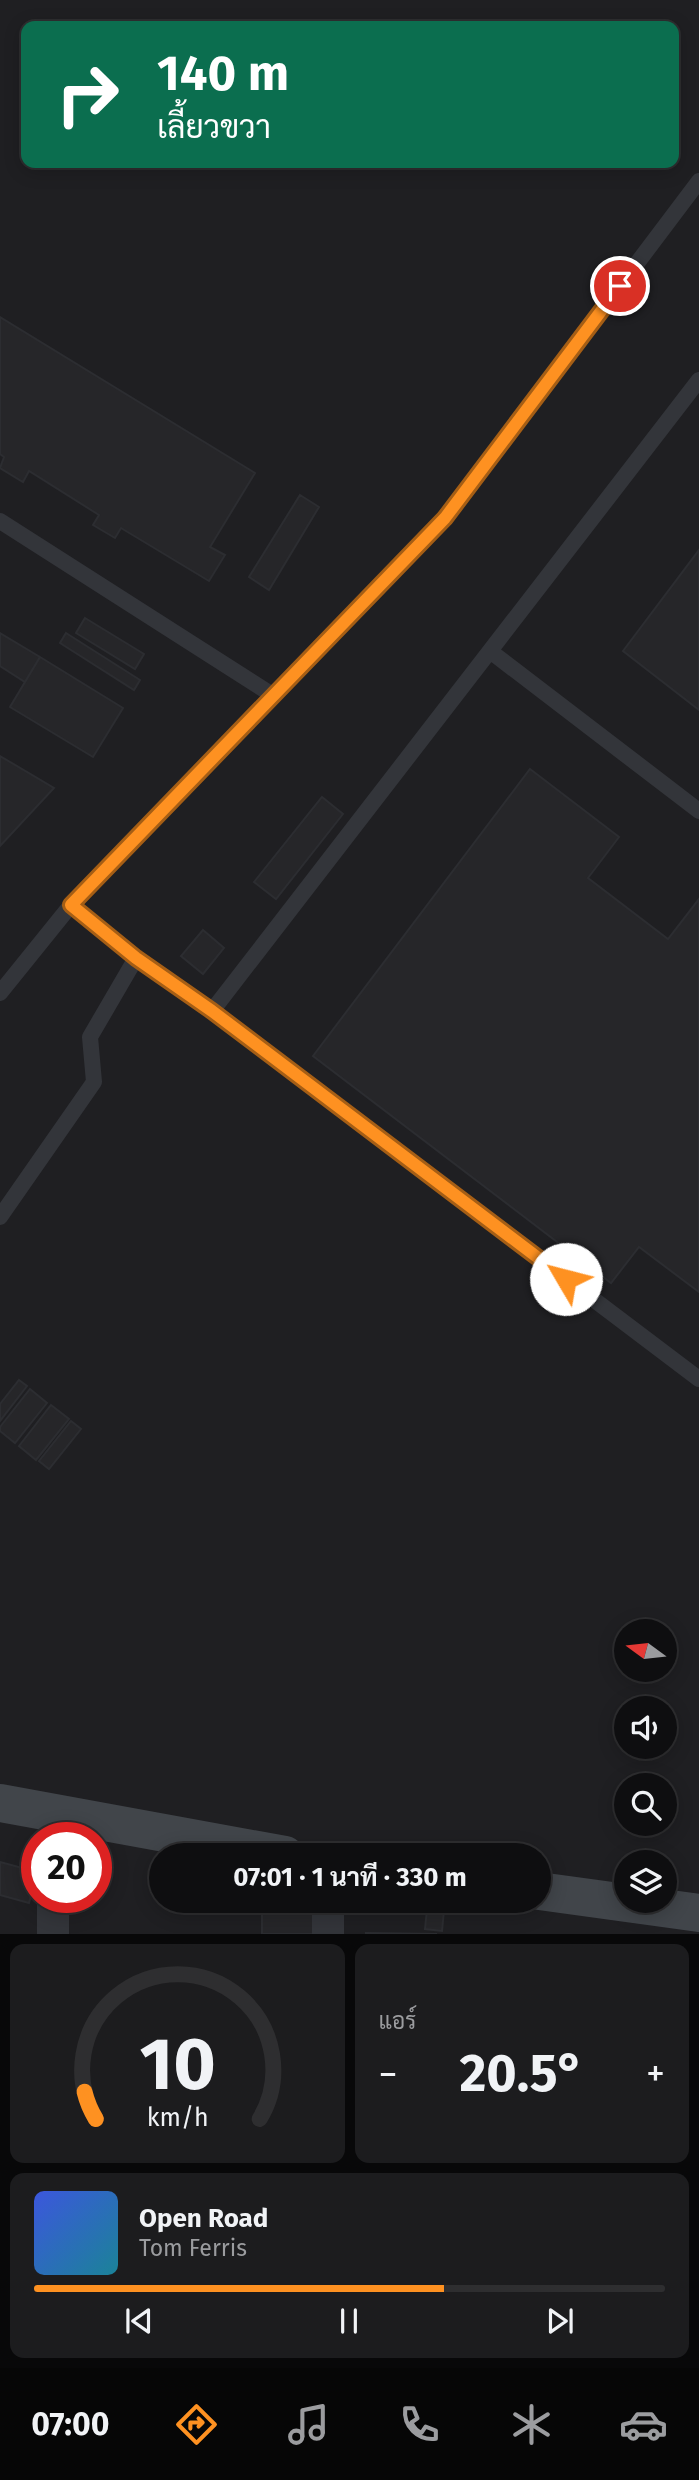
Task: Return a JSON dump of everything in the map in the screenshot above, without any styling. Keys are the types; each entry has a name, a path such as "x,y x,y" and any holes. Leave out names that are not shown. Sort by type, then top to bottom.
{"street":[{"path":"0,1803 45,1822"},
{"path":"112,1833 189,1843"},
{"path":"551,1893 699,1913"},
{"path":"53,1913 53,1934"},
{"path":"328,1913 328,1934"}],"lane":[{"path":"2,986 71,905 445,518 699,181"},
{"path":"212,1011 699,380"},
{"path":"0,521 274,695"},
{"path":"490,651 699,811"},
{"path":"71,905 136,958 212,1011 699,1379"},
{"path":"0,1217 94,1082 90,1037 136,958"}],"shaded area":[{"path":"0,0 699,0 699,1934 0,1934"}],"building":[{"path":"0,317 255,473 210,547 225,555 209,581 121,528 115,538 93,525 99,515 29,471 23,482 0,468 4,457 0,454"},
{"path":"300,495 319,507 269,590 249,577"},
{"path":"699,550 699,710 623,651"},
{"path":"85,618 144,654 135,669 76,633"},
{"path":"0,633 40,657 25,682 0,666"},
{"path":"66,633 140,680 134,690 60,643"},
{"path":"40,657 123,708 93,757 10,707"},
{"path":"0,756 54,788 0,846"},
{"path":"530,769 619,837 588,878 668,939 699,899 699,1292 639,1247 611,1283 313,1056"},
{"path":"322,797 343,814 276,899 254,882"},
{"path":"203,930 224,948 203,974 181,956"},
{"path":"19,1380 27,1386 0,1421 0,1404"},
{"path":"30,1389 47,1403 15,1443 0,1431 0,1427"},
{"path":"51,1405 69,1419 36,1460 19,1446"},
{"path":"71,1421 81,1429 49,1469 39,1461"},
{"path":"0,1862 21,1868 21,1901 0,1895"},
{"path":"262,1913 315,1913 315,1934 262,1934"},
{"path":"427,1913 444,1913 442,1931 425,1929"},
{"path":"366,1933 437,1934 366,1934"}],"route":[{"path":"566,1279 212,1011 136,958 71,905 445,518 620,286"}]}
